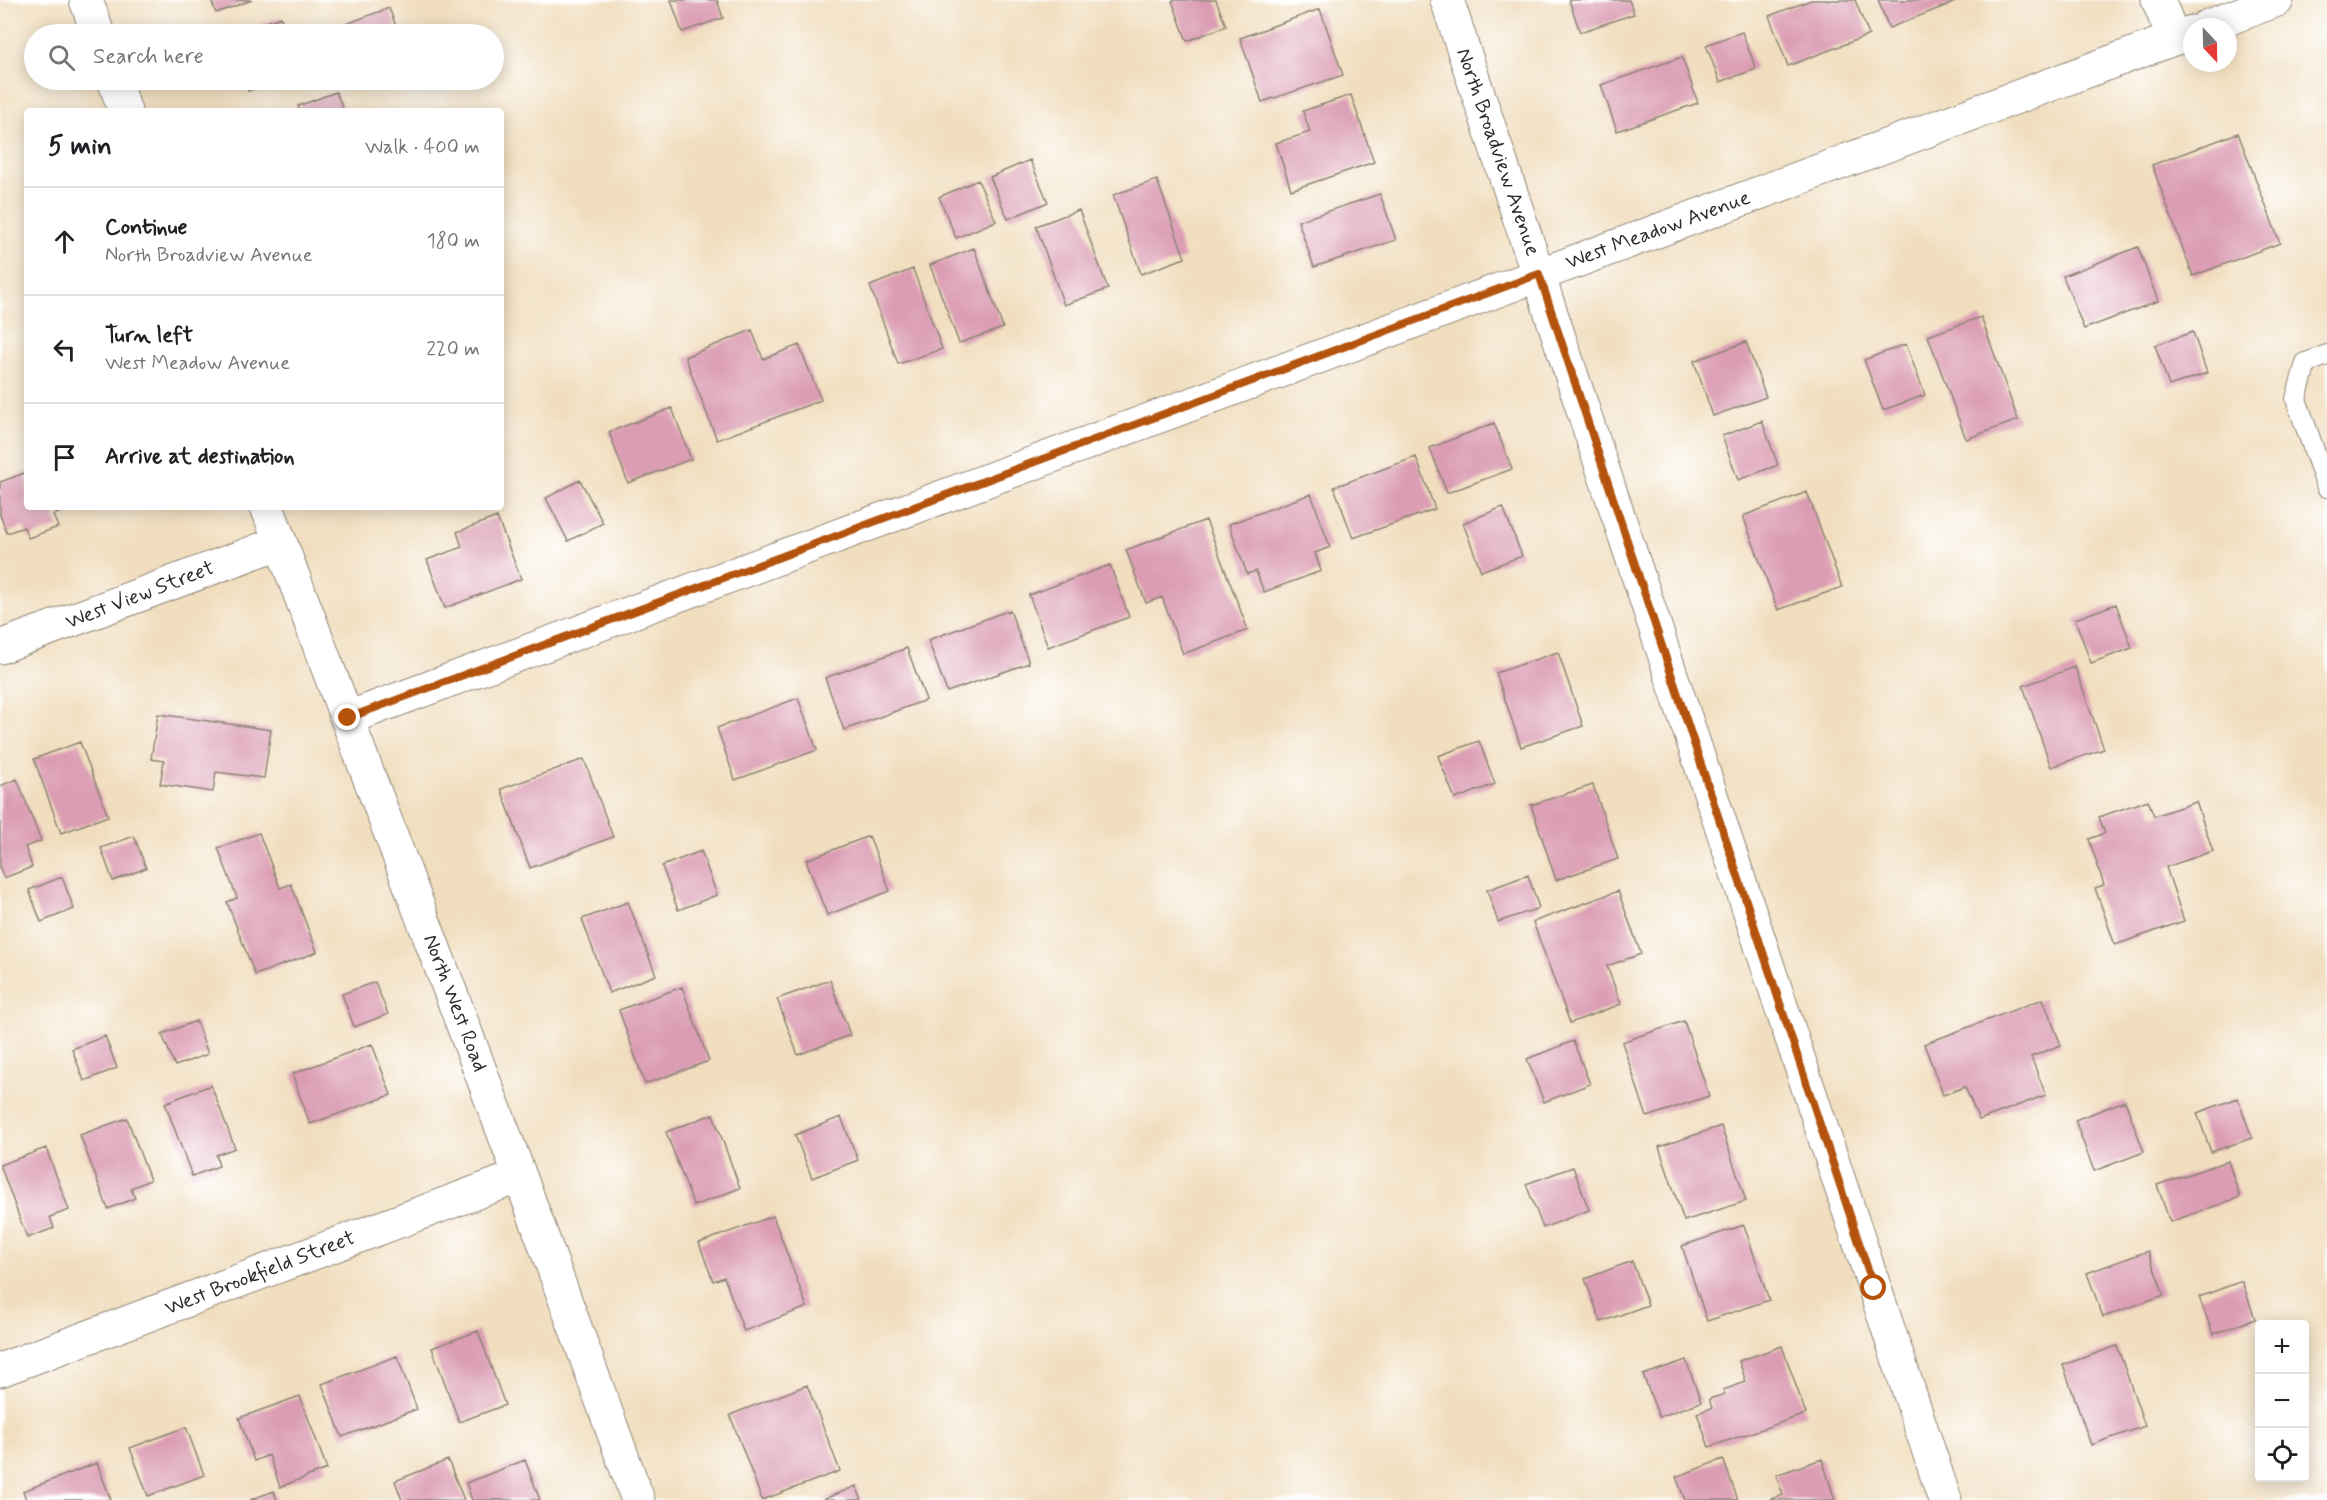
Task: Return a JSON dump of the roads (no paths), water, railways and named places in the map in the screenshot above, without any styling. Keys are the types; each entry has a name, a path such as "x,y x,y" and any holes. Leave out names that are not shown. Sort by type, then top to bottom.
{"street":[{"path":"86,0 94,24"},
{"name":"North Broadview Avenue","path":"1447,0 1945,1500"},
{"path":"2158,0 2183,36"},
{"path":"2230,18 2277,0"},
{"name":"West Meadow Avenue","path":"348,718 2183,36"},
{"path":"118,90 124,108"},
{"name":"North West Road","path":"268,510 520,1176 638,1500"},
{"name":"West View Street","path":"0,647 279,543"},
{"name":"West Brookfield Street","path":"0,1371 520,1176"}],"lane":[{"path":"2327,355 2306,363 2296,399 2327,487"}]}
